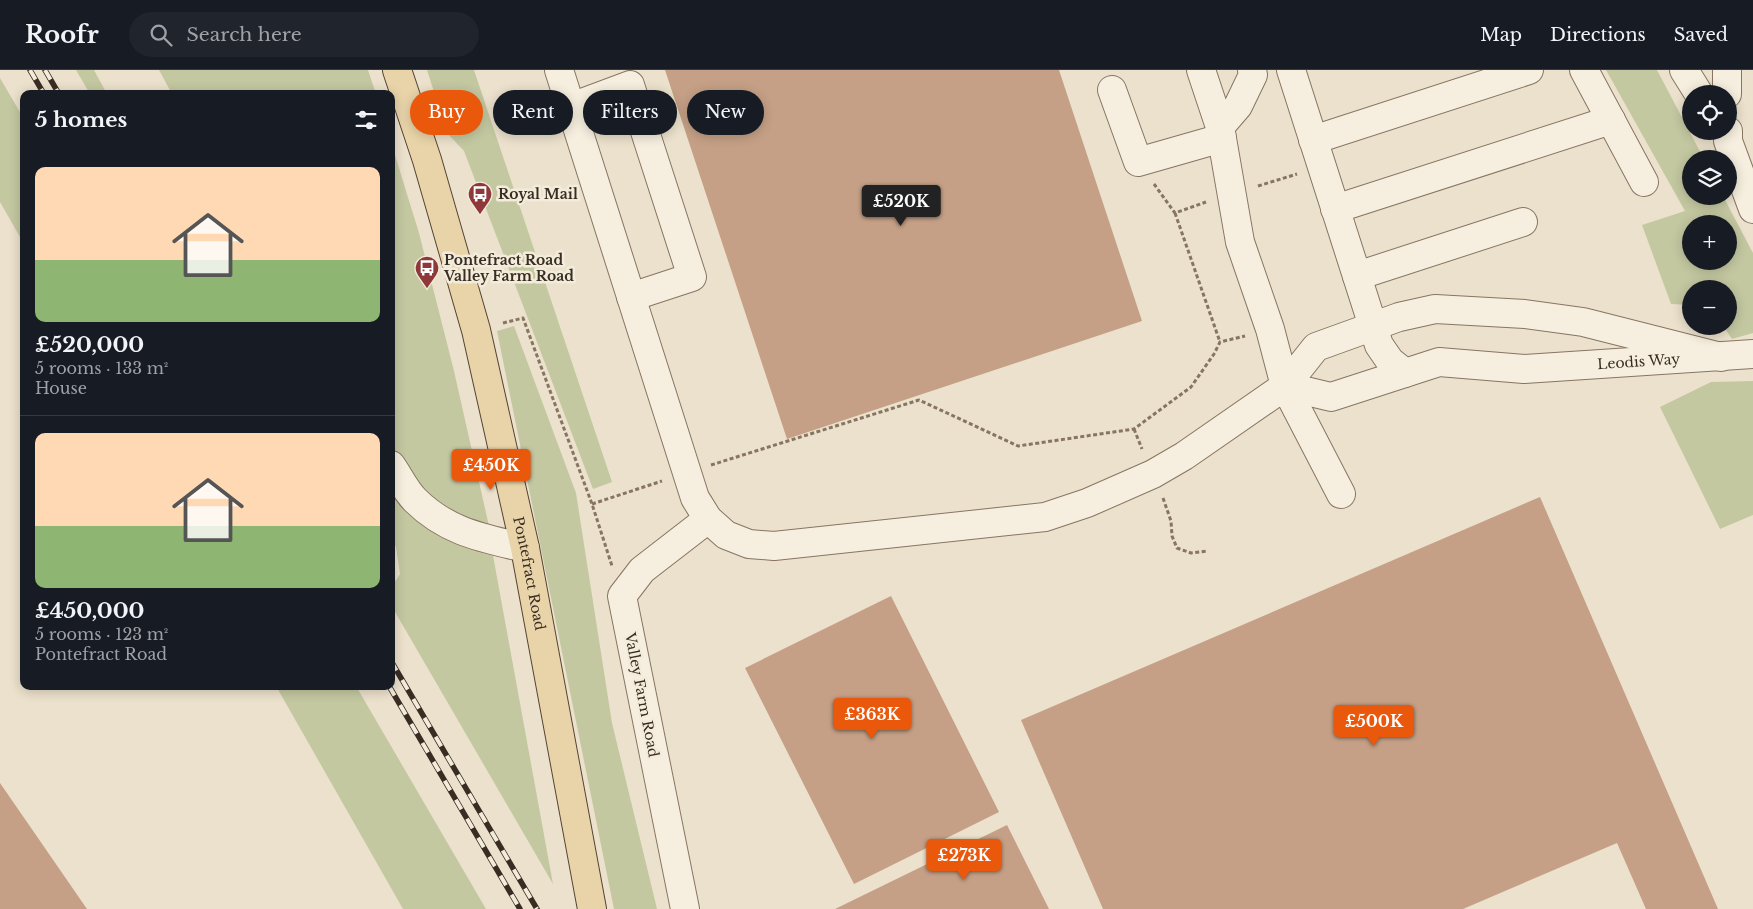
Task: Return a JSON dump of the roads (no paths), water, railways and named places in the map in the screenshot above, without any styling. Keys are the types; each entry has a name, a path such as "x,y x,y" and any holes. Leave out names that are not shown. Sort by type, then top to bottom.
{"main road":[{"name":"Pontefract Road","path":"397,70 427,160 476,330 526,548 592,909"}],"lane":[{"path":"559,70 565,90"},
{"path":"1201,70 1221,133 1240,242 1270,329 1285,386 1341,494"},
{"path":"1112,90 1138,162 1221,133 1238,106 1253,75 1252,70"},
{"path":"1293,70 1313,140 1379,345 1390,361 1405,373"},
{"path":"1313,140 1529,70"},
{"path":"1584,70 1644,182"},
{"path":"1684,70 1693,85"},
{"path":"1726,70 1727,85"},
{"path":"573,107 630,85 692,277 631,297"},
{"path":"573,114 695,498 708,519 726,535 749,544 774,546 1045,516 1087,504 1153,474 1184,456 1285,386 1316,348 1399,317 1435,309 1525,314 1582,322 1721,357"},
{"path":"1335,209 1611,120"},
{"path":"1728,140 1753,209"},
{"path":"1356,276 1523,222"},
{"path":"1573,366 1582,322"},
{"name":"Leodis Way","path":"1285,386 1331,397 1439,362 1524,369 1753,354"},
{"path":"395,471 413,499 435,518 469,535 526,548"},
{"name":"Valley Farm Road","path":"685,909 622,596 642,570 708,519"}],"railway":[{"path":"30,70 42,90"},
{"path":"45,70 57,90"},
{"path":"395,668 537,909"},
{"path":"391,690 520,909"}],"place":[{"name":"Royal Mail","path":"480,215"},
{"name":"Pontefract Road Valley Farm Road","path":"427,289"}]}
